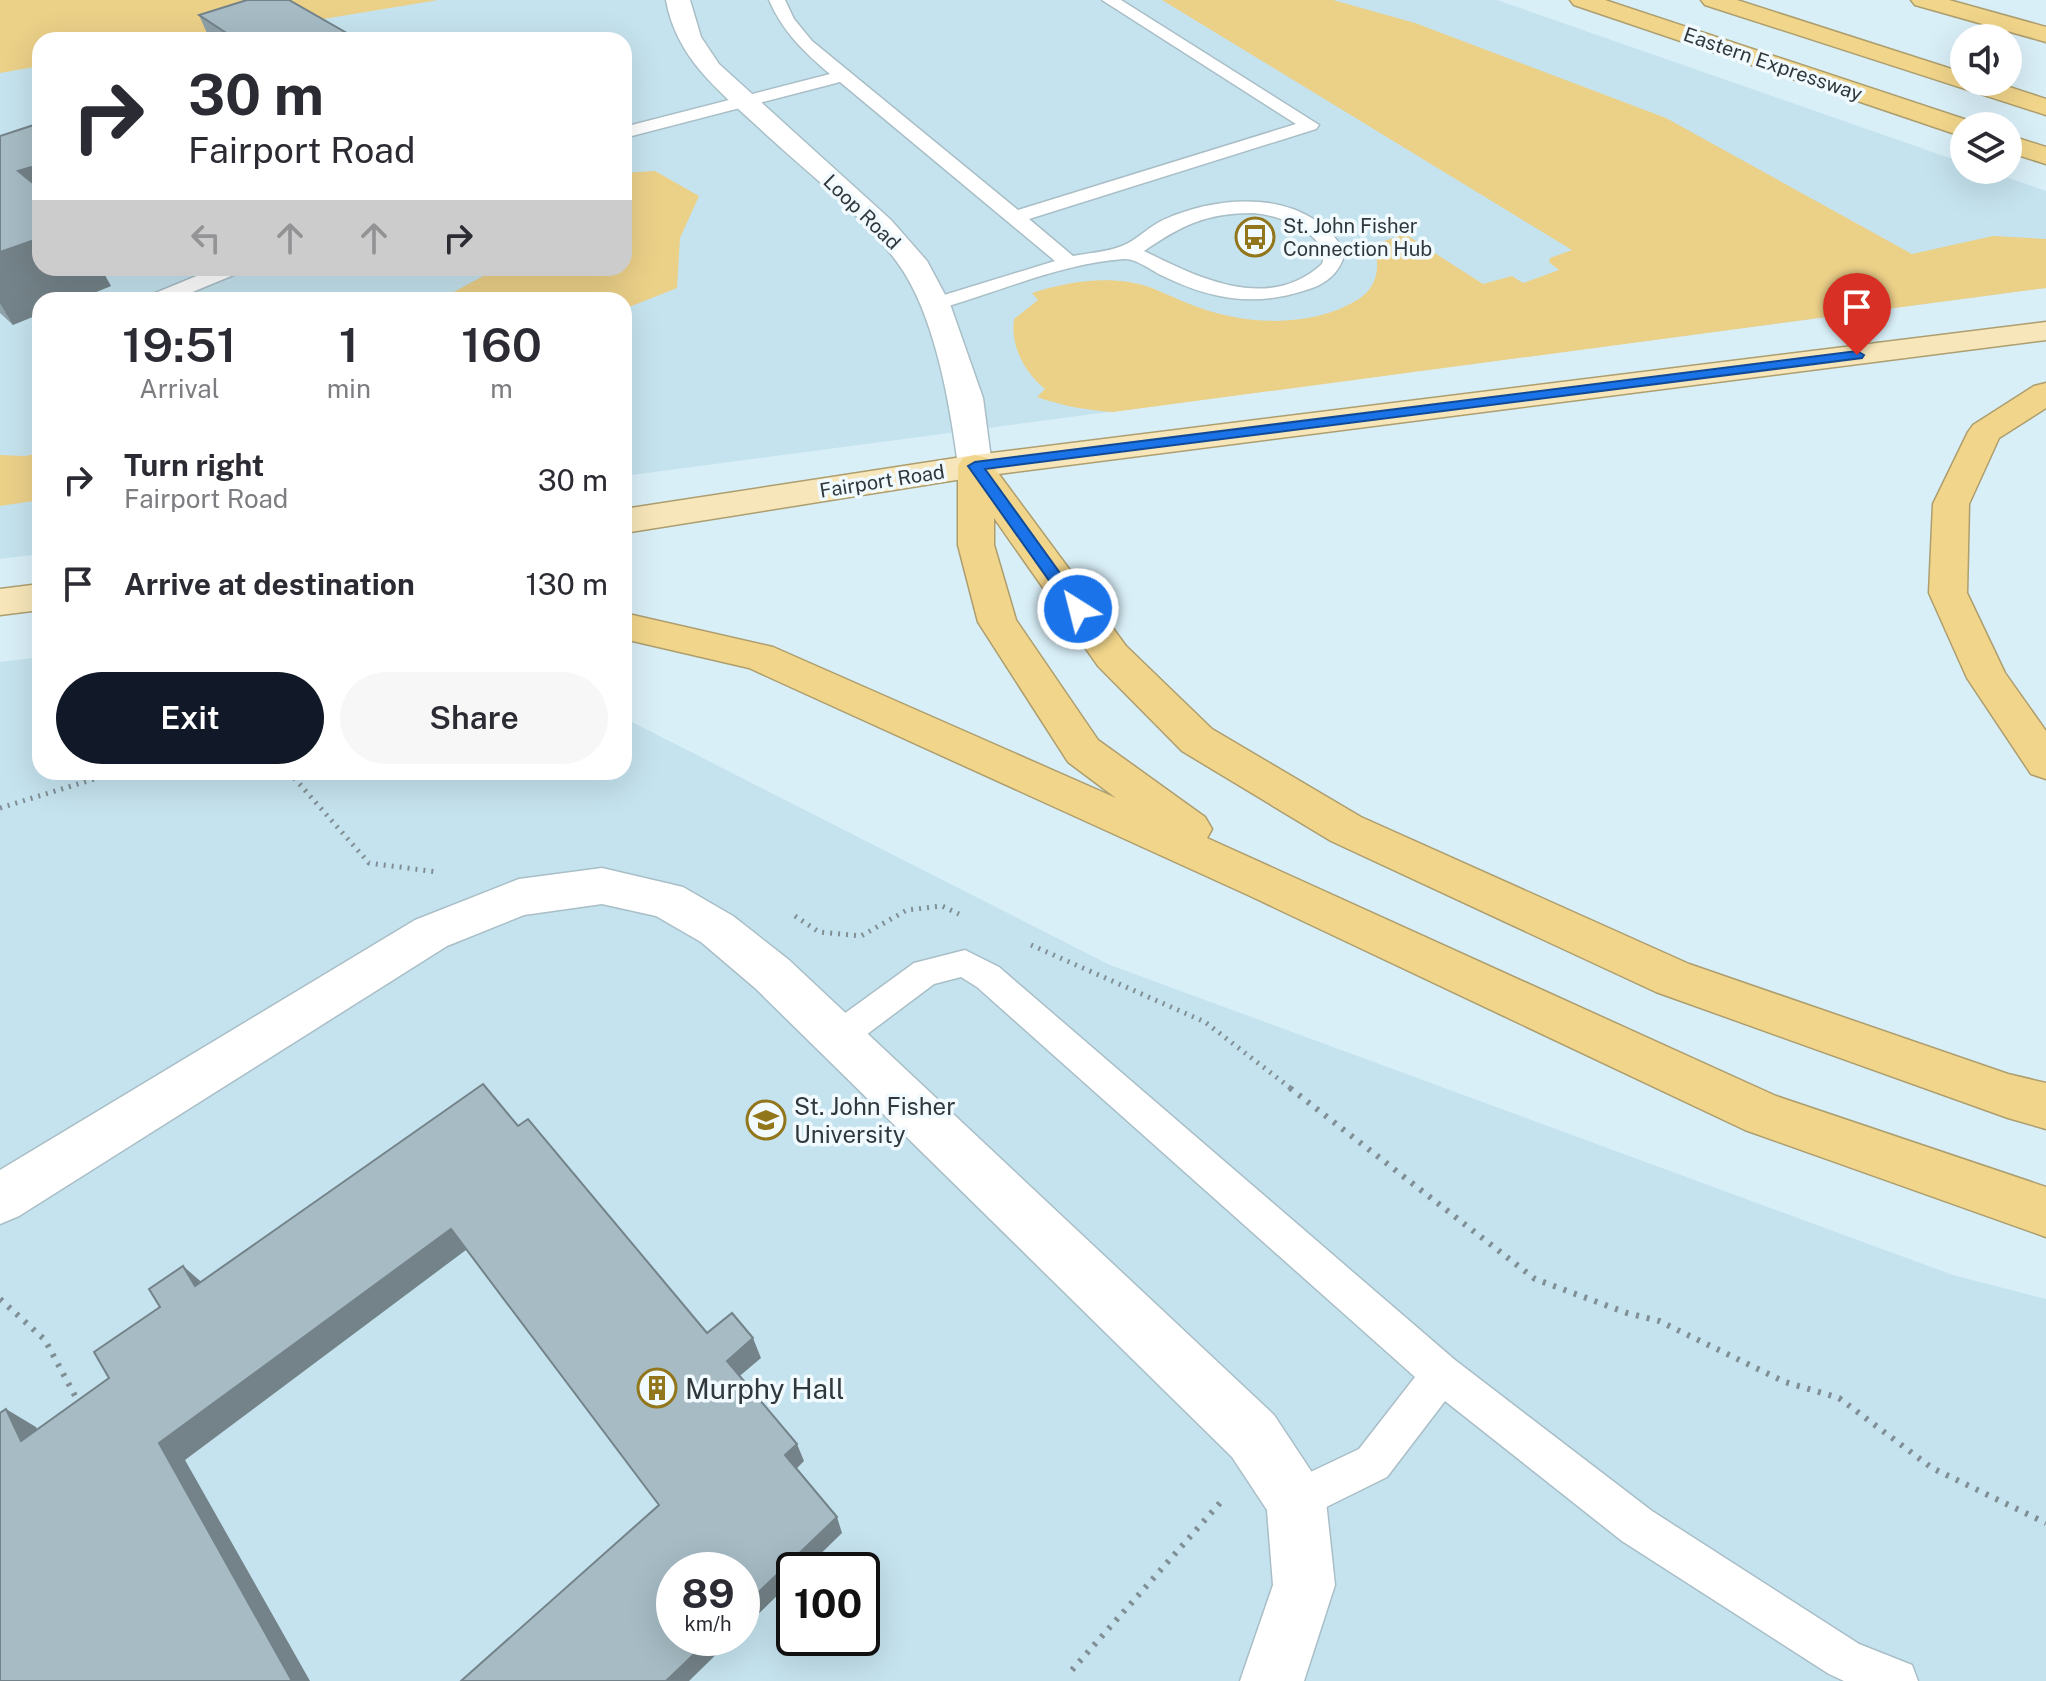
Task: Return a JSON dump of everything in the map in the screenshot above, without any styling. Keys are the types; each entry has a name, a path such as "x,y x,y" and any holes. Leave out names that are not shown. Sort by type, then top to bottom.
{"highway":[{"name":"Eastern Expressway","path":"1582,0 1950,123"},
{"name":"Eastern Expressway","path":"1713,0 1950,76"},
{"path":"1923,0 2046,35"},
{"name":"Eastern Expressway","path":"2012,96 2046,107"},
{"path":"2022,148 2046,156"},
{"path":"2046,393 1985,432 1951,504 1948,593 1987,678 2046,763"},
{"path":"975,466 976,545 997,622 1083,751 1264,882"},
{"path":"975,466 1112,656 1197,740 1309,808 1346,829 1673,978 2008,1096 2046,1106"},
{"path":"632,628 759,657 1264,882 1763,1114 2046,1212"}],"main road":[{"name":"Fairport Road","path":"632,520 975,466 2046,331"},
{"path":"0,602 32,598"}],"street":[{"name":"Loop Road","path":"678,0 681,23 693,47 710,69 881,226 912,261 935,304 966,398 975,466"},
{"path":"0,1199 431,933 519,897 602,886 667,900 717,929 772,974 1253,1436 1296,1501 1304,1585 1272,1681"}],"lane":[{"path":"777,0 786,20 806,45 1070,263"},
{"path":"1014,218 1310,125 1110,0"},
{"path":"632,131 842,76"},
{"path":"935,304 1070,263 1129,251 1166,226 1218,208 1246,207 1297,217 1317,228 1330,241 1334,256 1329,270 1314,282 1293,291 1265,295 1237,294 1209,288 1129,251"},
{"path":"175,292 214,276"},
{"path":"838,1037 925,973 965,963 988,977 1441,1374 1637,1526 1844,1659 1896,1681"},
{"path":"1296,1501 1373,1463 1441,1374"}],"path":[{"path":"0,808 91,780"},
{"path":"0,1299 45,1340 86,1416"},
{"path":"1072,1670 1230,1491"}],"shaded area":[{"path":"0,0 1497,0 1950,158 1950,184 2022,183 2046,191 2046,288 632,475 632,292 32,292 32,555 0,559"},
{"path":"0,0 438,0 245,32 32,32 32,67 0,73"},
{"path":"1162,0 1333,0 1415,23 1666,118 1912,254 1993,236 2046,239 2046,288 1113,412 1075,407 1037,397 1045,389 1020,358 1013,329 1014,319 1038,300 1032,293 1044,289 1092,281 1129,282 1229,316 1251,320 1296,320 1339,309 1359,299 1370,288 1376,275 1377,260 1373,245 1405,234 1483,284 1512,276 1523,283 1559,270 1549,262 1550,258 1572,250"},
{"path":"655,171 699,196 680,238 677,288 632,306 632,292 454,292 483,276 632,276 632,172"},
{"path":"0,455 32,455 32,501 0,506"},
{"name":"St. John Fisher University","path":"32,658 32,780 632,780 632,722 1110,965 1953,1275 2046,1299 2046,1681 0,1681 0,662"}],"building":[{"path":"247,0 289,0 345,32 225,32 199,15"},
{"path":"32,126 32,168 18,171 32,182 32,241 0,252 0,136"},
{"name":"Murphy Hall","path":"483,1084 518,1126 528,1119 707,1333 732,1313 753,1338 727,1361 797,1444 785,1455 837,1517 800,1552 776,1552 776,1575 760,1591 760,1552 656,1552 656,1656 692,1656 666,1681 461,1681 659,1505 451,1229 159,1443 292,1681 0,1681 0,1413 6,1409 21,1441 109,1378 94,1352 160,1307 149,1289 183,1266 195,1286"}],"place":[{"name":"St. John Fisher Connection Hub","path":"1255,237"},
{"name":"St. John Fisher University","path":"766,1120"},
{"name":"Murphy Hall","path":"657,1388"}],"route":[{"path":"1078,609 975,466 1857,355"}]}
